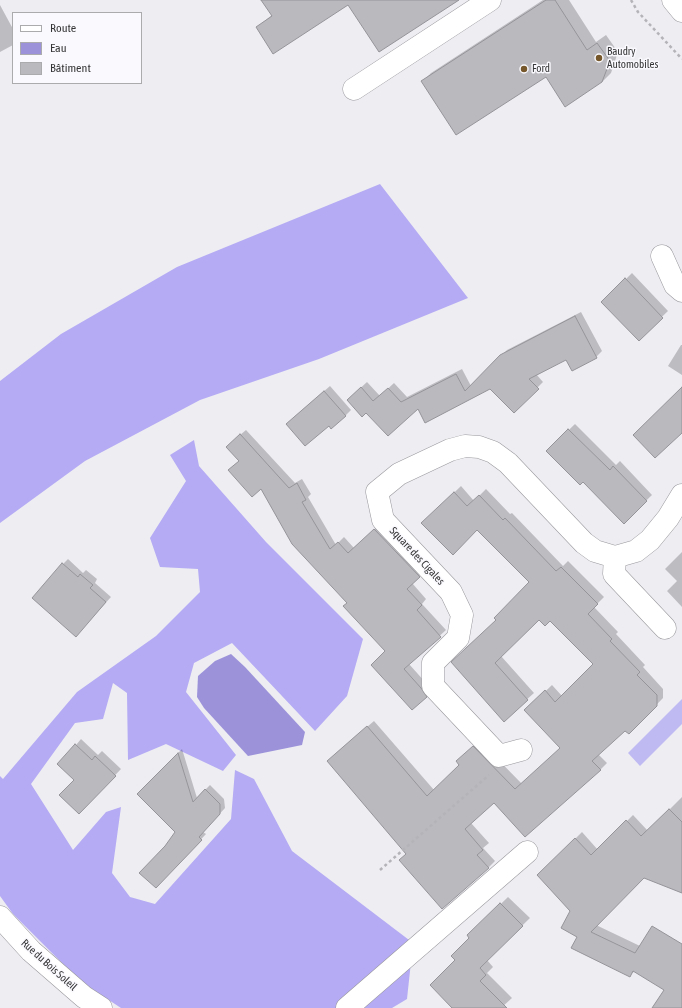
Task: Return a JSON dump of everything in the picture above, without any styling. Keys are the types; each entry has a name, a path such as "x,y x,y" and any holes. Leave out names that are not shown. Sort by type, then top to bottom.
{"street":[{"path":"354,89 490,0"},
{"path":"673,0 682,11"},
{"path":"662,256 675,285 682,291"},
{"name":"Square des Cigales","path":"499,756 433,686 433,664 458,638 462,615 451,592 383,520 377,492 398,474 450,450 465,446 479,447 493,452 508,463 584,542 595,551 615,557"},
{"path":"665,628 614,574 615,557 636,552 650,540 668,518 682,495"},
{"path":"499,756 521,750"},
{"path":"347,1008 527,852"},
{"name":"Rue du Bois Soleil","path":"0,918 31,951 84,997 101,1008"}],"path":[{"path":"631,0 638,12 682,59"},
{"path":"380,870 496,768 499,756"}],"shaded area":[{"path":"380,184 468,298 319,359 200,400 85,461 0,523 0,381 61,334 177,267"},
{"path":"194,440 199,466 266,542 363,639 347,696 315,731 232,643 194,663 186,692 236,755 223,771 166,744 128,760 127,693 113,683 103,719 75,723 31,784 73,850 106,812 121,807 112,873 130,897 155,904 231,819 235,770 254,779 292,851 413,943 407,999 392,1008 121,1008 80,981 13,914 0,896 0,776 3,779 77,692 156,636 200,592 198,569 160,567 150,538 186,481 170,455"},
{"path":"682,699 682,724 640,766 628,753"}],"water":[{"path":"231,654 245,667 305,732 302,745 248,756 204,708 197,697 198,676 215,661"}],"building":[{"path":"261,0 459,0 379,52 348,5 273,54 256,27 272,16"},
{"name":"Ford","path":"546,0 555,0 587,50 597,43 610,61 602,82 565,107 546,77 456,135 421,81"},
{"path":"625,278 663,318 639,341 601,302"},
{"path":"575,316 597,358 572,371 566,360 529,379 539,389 514,413 490,389 425,423 418,409 388,436 366,413 362,417 347,400 361,387 373,401 388,388 401,402 456,374 465,391 500,355"},
{"path":"682,387 682,433 655,458 633,435"},
{"path":"324,391 346,416 331,429 329,426 305,446 286,424"},
{"path":"568,429 610,470 613,466 647,501 624,524 583,482 580,485 546,451"},
{"path":"240,434 289,488 297,483 306,500 302,502 330,549 338,542 348,553 374,529 420,577 407,589 422,605 417,610 441,637 404,669 427,697 412,710 371,665 385,651 343,606 347,603 292,544 261,489 252,497 228,470 239,461 226,447"},
{"path":"454,492 467,506 479,495 503,520 505,518 556,571 561,567 598,604 588,614 612,639 610,641 640,672 637,675 657,695 657,706 629,734 625,731 592,761 601,770 525,837 494,803 465,829 483,850 477,855 489,868 442,909 399,860 406,854 327,761 367,726 427,796 459,765 456,761 473,746 515,789 560,748 524,710 545,690 555,702 593,664 550,621 545,626 539,620 495,663 528,700 504,722 451,662 496,620 494,618 529,582 477,530 453,555 421,523"},
{"path":"62,563 78,577 80,574 93,585 90,588 106,602 76,637 32,598"},
{"path":"75,744 92,760 95,756 116,776 79,814 59,795 74,780 57,764"},
{"path":"178,753 193,802 205,789 220,804 220,814 199,837 202,840 156,888 139,873 165,846 175,832 137,794"},
{"path":"669,809 682,822 682,893 644,878 591,932 635,953 652,926 682,944 682,1008 652,1008 664,990 633,971 630,977 571,948 577,937 561,928 570,911 537,875 575,838 591,855 626,820 641,836"},
{"path":"500,903 523,926 480,968 486,975 480,981 507,1008 452,1008 430,985 455,960 451,956 469,938 467,935"}],"place":[{"name":"Baudry Automobiles","path":"599,58"},
{"name":"Ford","path":"524,69"}]}
